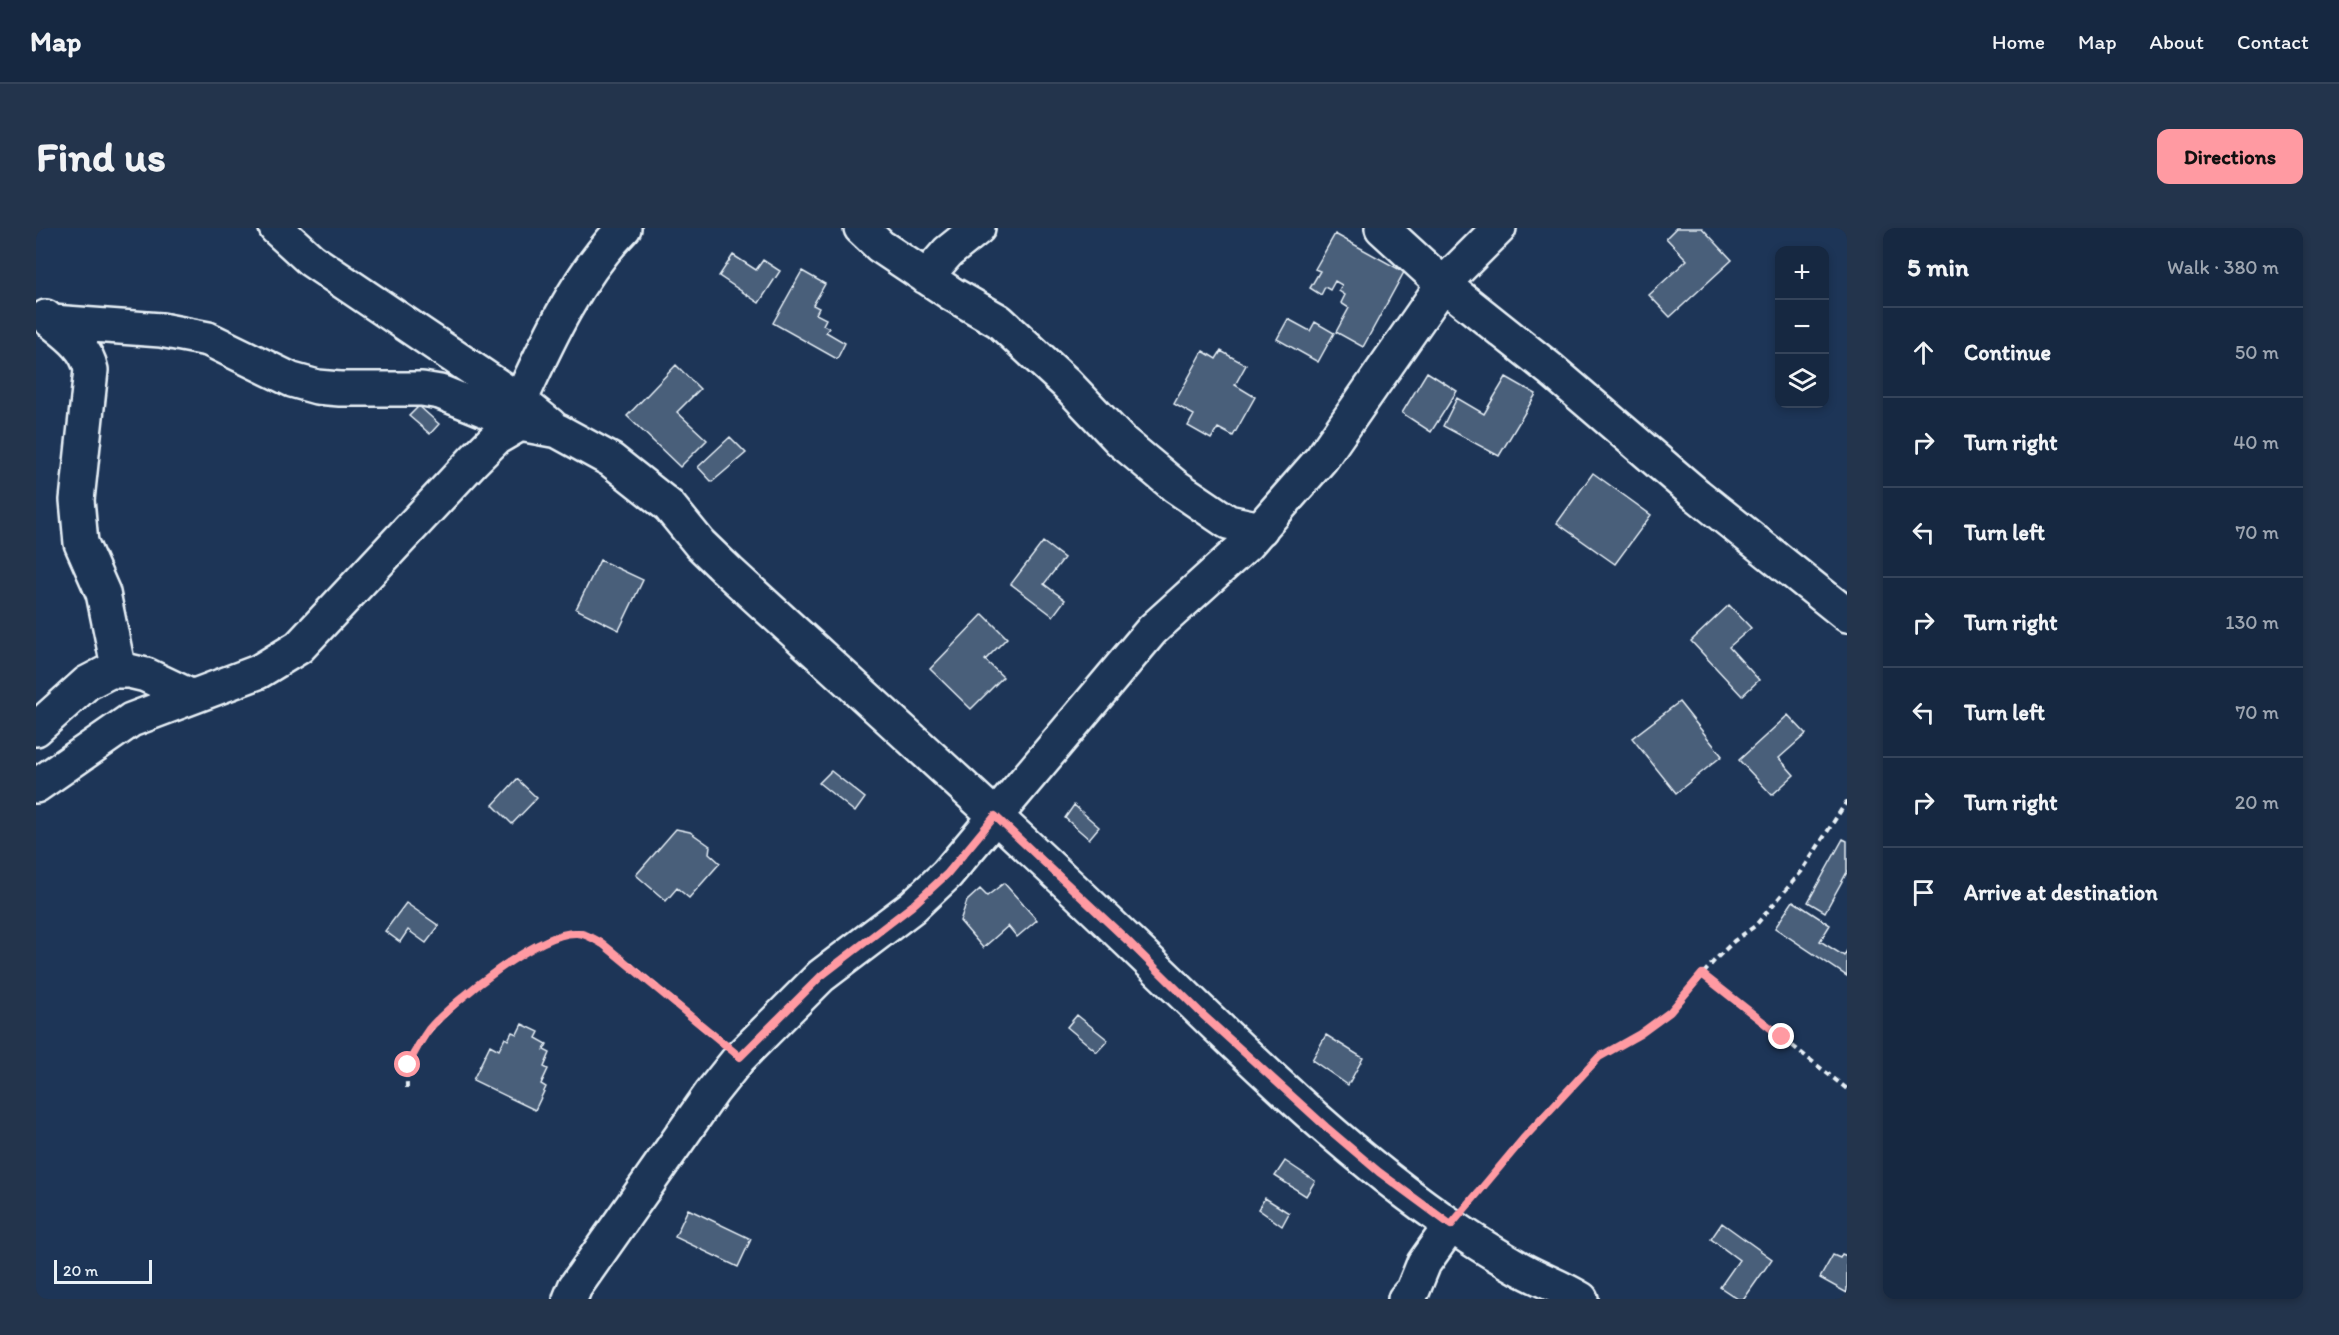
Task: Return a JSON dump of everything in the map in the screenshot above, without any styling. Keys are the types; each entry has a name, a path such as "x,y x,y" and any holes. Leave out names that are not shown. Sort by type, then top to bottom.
{"street":[{"path":"276,228 311,260 520,412 611,460 669,506 700,544 729,572 995,816 1203,1015 1326,1127 1379,1172 1451,1225 1522,1269 1581,1299"},
{"path":"36,786 131,720 258,672 299,647 520,412 581,282 610,242 624,228"},
{"path":"861,228 880,246 952,294 999,321 1066,383 1121,441 1175,486 1228,522 1261,529"},
{"path":"926,277 948,252 978,228"},
{"path":"1382,228 1443,284 1550,369 1697,495 1847,615"},
{"path":"570,1299 575,1287 705,1102 740,1057 821,976 912,906 947,874 1152,630 1247,544 1322,458 1443,284 1499,228"},
{"path":"44,316 161,330 208,339 292,380 317,387 340,389 391,387 431,390 520,412"},
{"path":"44,316 78,343 88,358 91,370 78,500 81,543 104,593 119,671"},
{"path":"36,729 87,683 110,671 129,671 146,675 190,696"},
{"path":"1405,1299 1413,1290 1424,1263 1451,1225"}],"path":[{"path":"1451,1225 1523,1139 1599,1057 1640,1034 1670,1012 1734,941 1755,926 1802,871 1847,801"},
{"path":"407,1088 408,1065 414,1053 429,1030 456,1001 488,976 552,938 578,932 603,944 740,1057"},
{"path":"1702,974 1847,1089"}],"building":[{"path":"1676,228 1702,228 1732,260 1670,317 1649,295 1687,260 1666,238"},
{"path":"1335,234 1404,272 1363,347 1336,332 1349,308 1341,303 1345,295 1339,291 1342,285 1335,281 1330,290 1325,287 1321,295 1310,288 1320,271 1315,269"},
{"path":"733,255 756,270 763,260 780,271 759,303 719,276"},
{"path":"802,271 825,284 813,305 819,308 816,314 826,319 823,325 829,328 826,332 845,343 837,359 773,323"},
{"path":"1288,319 1310,331 1315,322 1334,333 1318,362 1277,339"},
{"path":"1203,351 1216,359 1221,351 1246,365 1235,385 1255,397 1233,436 1218,428 1211,439 1188,426 1194,415 1174,404"},
{"path":"676,365 700,389 677,412 707,440 680,467 627,416"},
{"path":"1427,372 1457,391 1431,432 1402,413"},
{"path":"1506,377 1536,394 1499,456 1443,426 1457,398 1484,414"},
{"path":"419,406 439,424 430,434 409,416"},
{"path":"730,437 746,453 712,482 698,467"},
{"path":"1593,473 1651,515 1615,564 1557,523"},
{"path":"1043,542 1064,558 1044,584 1065,600 1053,616 1011,584"},
{"path":"600,560 643,580 619,630 576,609"},
{"path":"1729,605 1751,628 1729,647 1759,680 1742,696 1691,641"},
{"path":"983,614 1007,638 985,660 1003,677 971,709 930,669"},
{"path":"1679,702 1722,756 1676,793 1632,738"},
{"path":"1788,715 1806,734 1779,758 1794,775 1772,795 1739,760"},
{"path":"831,771 865,798 855,812 819,783"},
{"path":"517,779 537,798 512,824 493,805"},
{"path":"1074,805 1099,827 1089,839 1065,818"},
{"path":"676,829 690,832 710,846 709,853 720,863 689,898 677,888 666,901 636,875"},
{"path":"1843,839 1847,841 1847,872 1825,912 1808,902"},
{"path":"1004,883 1037,920 1017,937 1008,926 983,948 960,921 967,901 980,889 987,896"},
{"path":"1793,901 1830,925 1820,941 1844,956 1847,950 1847,976 1775,928"},
{"path":"406,903 439,926 426,943 408,930 400,942 385,931"},
{"path":"1077,1015 1108,1040 1097,1052 1067,1027"},
{"path":"522,1024 539,1032 536,1038 547,1044 544,1050 550,1053 544,1067 548,1069 541,1084 546,1087 535,1110 473,1080 490,1045 499,1050 505,1038 508,1040 512,1032 517,1034"},
{"path":"1326,1035 1363,1058 1348,1085 1312,1060"},
{"path":"1285,1161 1315,1181 1306,1196 1275,1176"},
{"path":"1265,1198 1289,1213 1282,1226 1258,1209"},
{"path":"688,1209 751,1239 738,1267 675,1237"},
{"path":"1722,1223 1772,1259 1744,1299 1738,1299 1720,1287 1739,1260 1711,1239"},
{"path":"1842,1254 1847,1256 1847,1293 1820,1278 1833,1255 1840,1258"}],"route":[{"path":"408,1065 429,1030 456,1001 488,976 523,954 552,938 578,932 603,944 740,1057 821,976 912,906 947,874 995,816 1203,1015 1326,1127 1379,1172 1451,1225 1523,1139 1599,1057 1640,1034 1670,1012 1702,974 1782,1037"}]}
